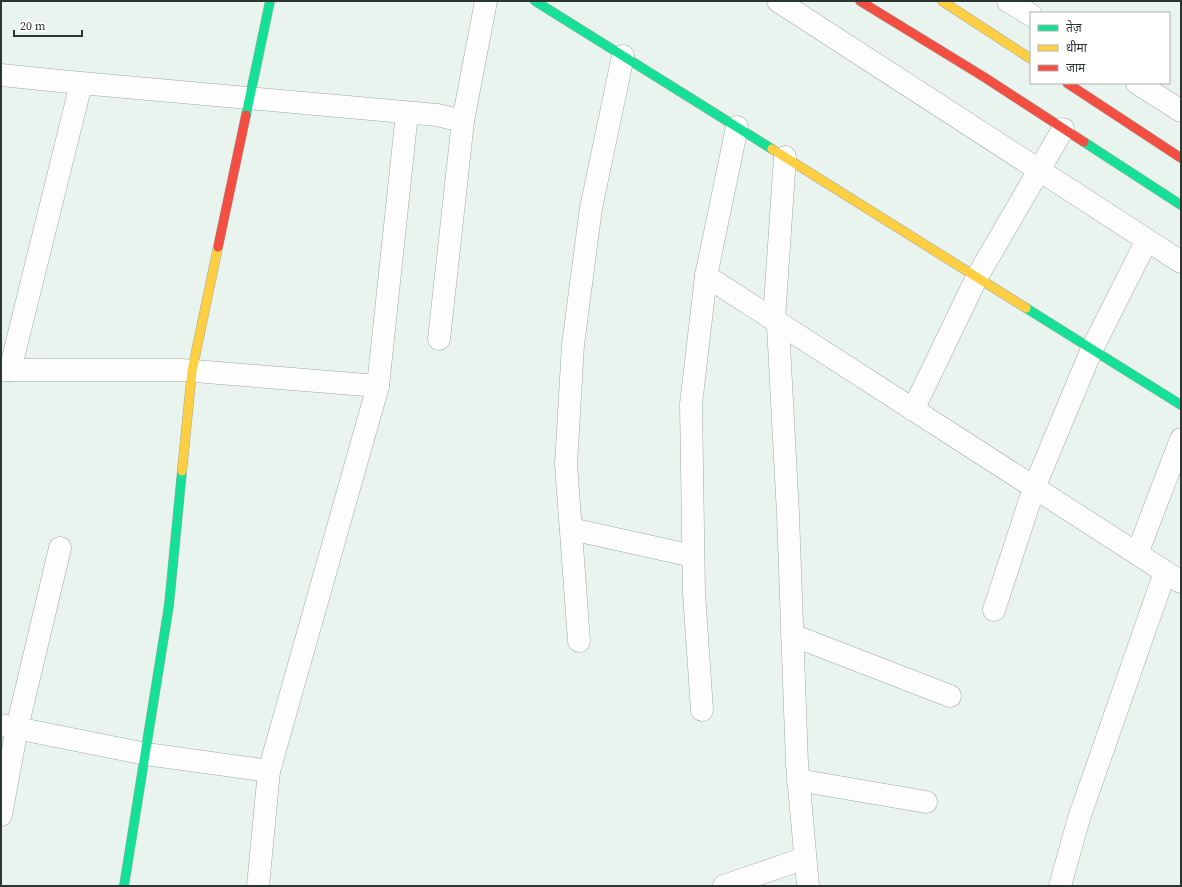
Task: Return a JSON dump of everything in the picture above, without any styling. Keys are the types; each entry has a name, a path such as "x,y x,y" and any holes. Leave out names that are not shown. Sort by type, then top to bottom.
{"street":[{"path":"124,886 146,754 168,605 192,371 270,1"},
{"path":"439,339 464,121 486,1"},
{"path":"536,1 1181,405"},
{"path":"778,1 1181,262"},
{"path":"860,1 984,78 1181,205"},
{"path":"942,1 1030,58"},
{"path":"1008,1 1030,14"},
{"path":"579,641 566,464 573,345 591,208 623,56"},
{"path":"1,75 81,84 407,112 437,115 464,121"},
{"path":"81,84 6,370 192,371 378,386"},
{"path":"1069,84 1181,158"},
{"path":"1139,84 1181,111"},
{"path":"258,886 269,771 378,386 407,112"},
{"path":"702,710 694,593 691,404 706,276 737,127"},
{"path":"913,410 976,277 1063,129"},
{"path":"785,157 774,319 778,326 788,514 796,764 808,886"},
{"path":"994,610 1034,488 1092,349 1147,240"},
{"path":"706,276 1173,577 1079,818 1060,886"},
{"path":"1137,554 1181,438"},
{"path":"571,529 693,556"},
{"path":"1,815 9,727 60,548"},
{"path":"792,635 950,696"},
{"path":"9,727 146,754 269,771"},
{"path":"798,780 926,802"},
{"path":"724,886 805,858"}],"traffic: fast":[{"path":"246,115 270,1"},
{"path":"535,1 772,149"},
{"path":"1084,142 1181,205"},
{"path":"1026,308 1181,405"},
{"path":"124,886 169,605 182,471"}],"traffic: slow":[{"path":"942,1 1030,58"},
{"path":"772,149 1026,308"},
{"path":"182,471 192,371 218,247"}],"traffic: jam":[{"path":"860,1 984,77 1084,142"},
{"path":"1069,84 1181,158"},
{"path":"218,247 246,115"}]}
